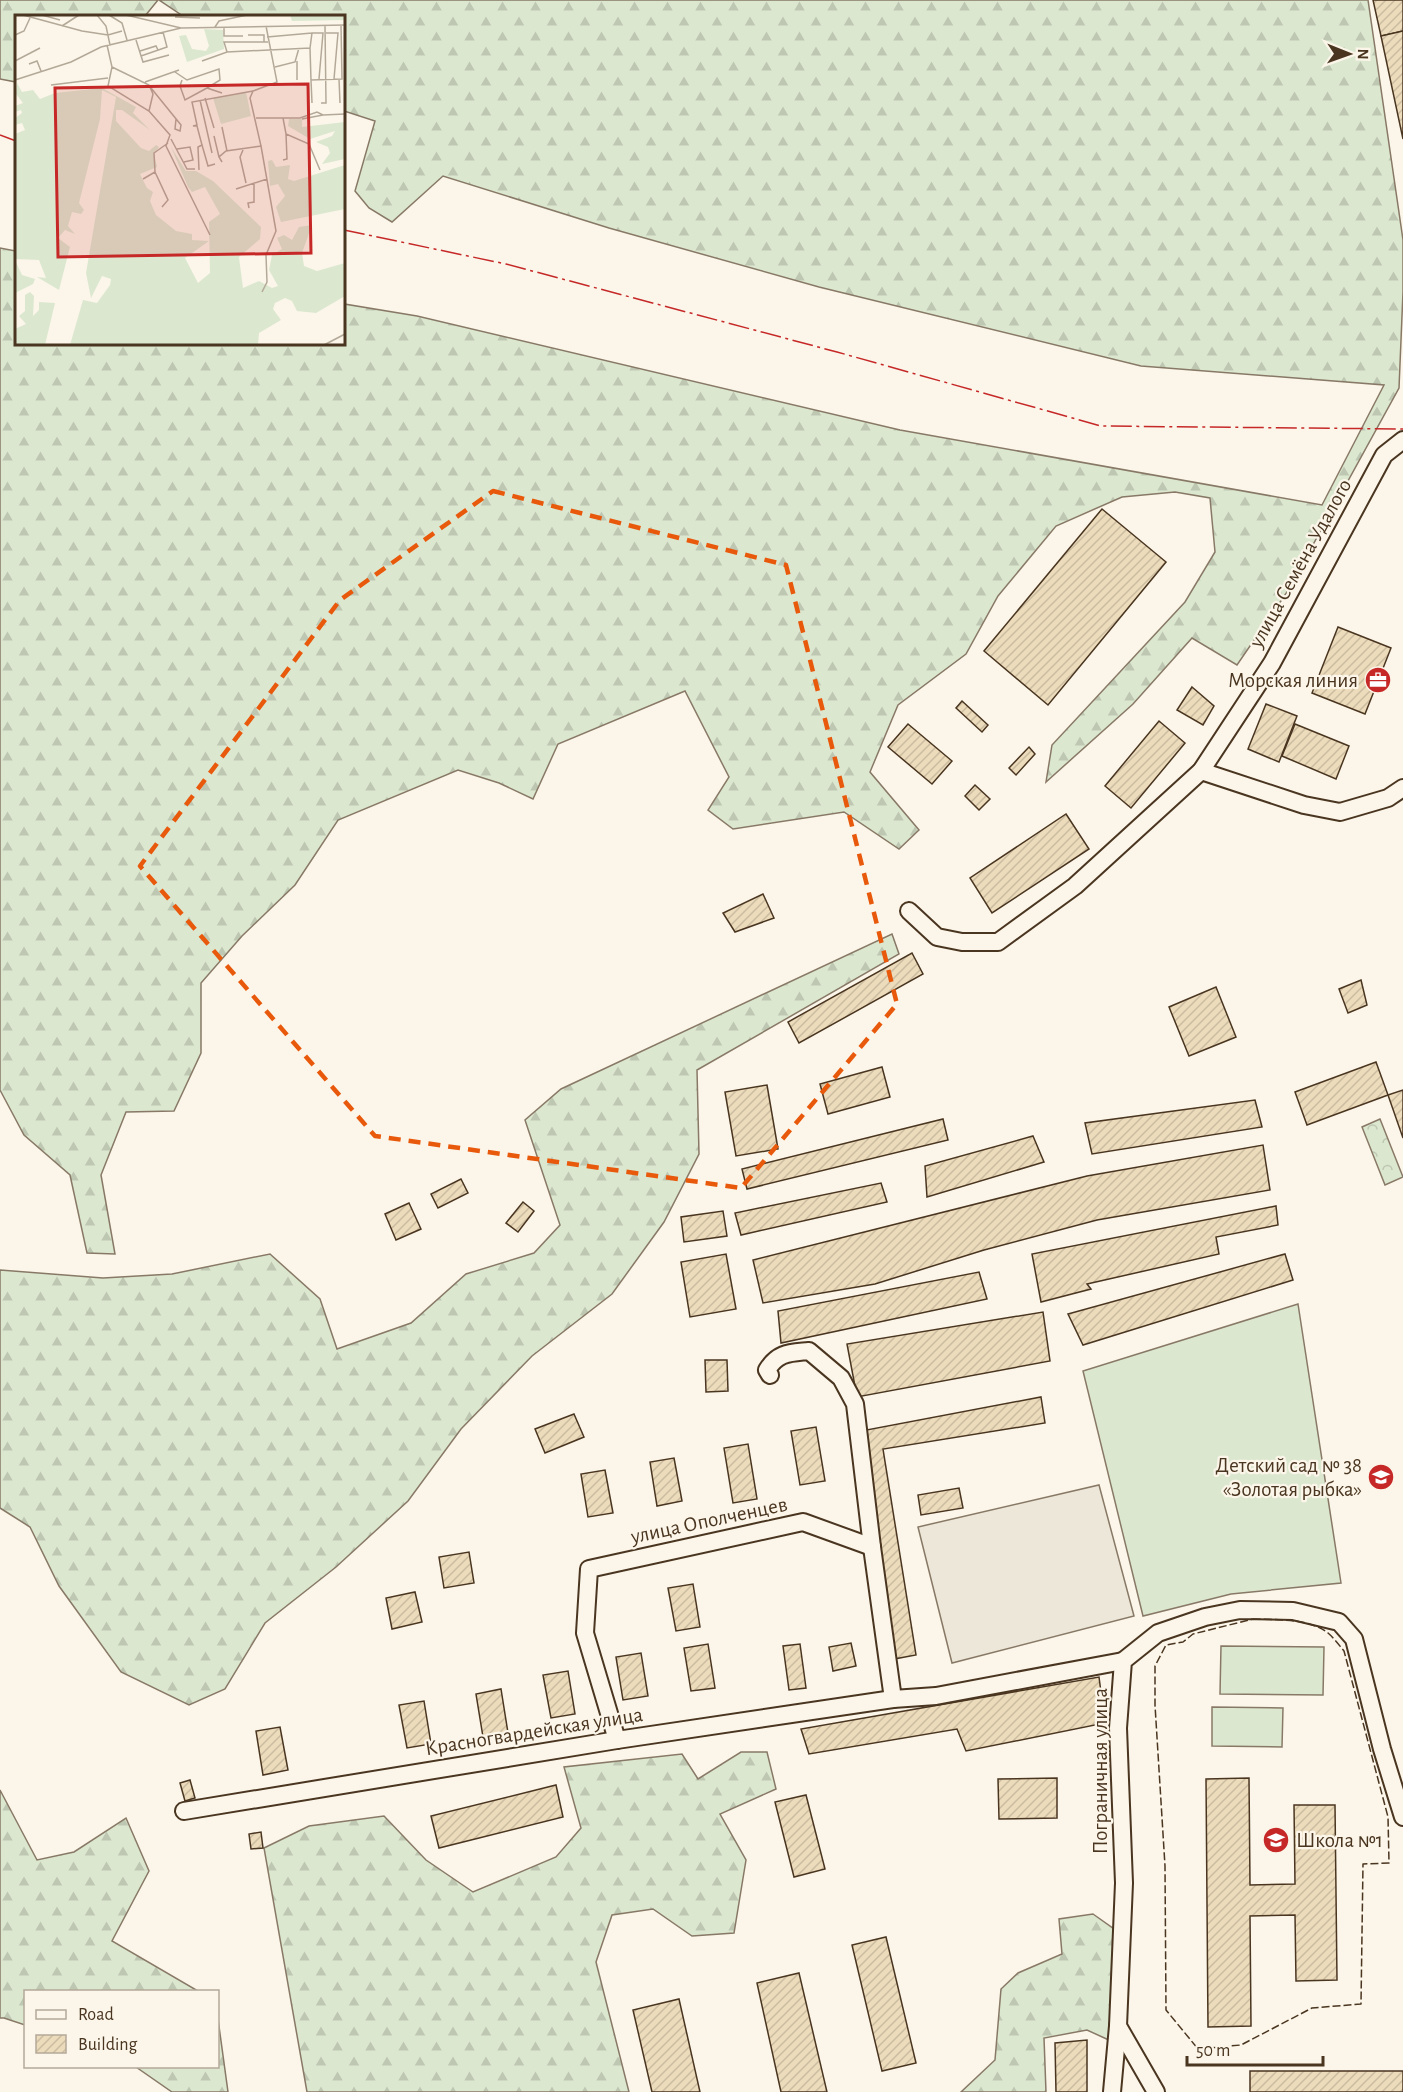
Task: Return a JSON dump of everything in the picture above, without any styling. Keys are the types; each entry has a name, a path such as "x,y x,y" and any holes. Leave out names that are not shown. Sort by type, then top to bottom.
{"street":[{"name":"улица Семёна Удалого","path":"909,910 937,937 962,942 998,942 1075,886 1201,771 1272,663 1384,455 1403,440"},
{"path":"1201,771 1304,805 1340,812 1388,798 1403,788"},
{"path":"770,1375 767,1370 774,1359 783,1354 809,1351 841,1378 855,1404 893,1699"},
{"name":"улица Ополченцев","path":"617,1740 585,1633 589,1569 803,1522 872,1547"},
{"name":"Пограничная улица","path":"1112,2092 1118,2026 1124,1883 1118,1728 1124,1662 1158,1633 1205,1617 1240,1610 1293,1611 1339,1622 1354,1639 1382,1749 1403,1817"},
{"name":"Красногвардейская улица","path":"184,1811 617,1740 893,1699 936,1696 1124,1662"},
{"path":"1118,2026 1156,2092"}],"highlighted area":[{"path":"493,491 786,565 897,1004 741,1188 375,1136 140,866 340,600"}],"green space":[{"path":"0,0 158,0 146,15 15,15 15,82 0,79"},
{"path":"159,0 1368,0 1403,240 1399,388 1287,592 1237,665 1192,638 1133,704 1046,782 1052,745 1185,602 1215,552 1210,498 1175,492 1122,497 1056,526 998,596 966,654 898,705 870,772 919,830 899,849 844,812 733,829 708,810 729,777 685,691 558,744 533,799 499,783 458,770 338,820 295,885 242,936 201,983 201,1053 174,1111 126,1112 101,1175 115,1254 87,1253 70,1175 24,1135 0,1090 0,248 15,251 15,345 345,345 345,304 417,316 900,430 1322,505 1384,385 1141,366 819,287 609,228 443,176 392,222 369,208 355,191 375,121 345,111 345,15 182,15"},
{"path":"892,934 899,954 697,1070 699,1154 664,1222 612,1294 532,1356 461,1429 408,1501 336,1567 265,1623 225,1689 189,1705 121,1672 59,1586 30,1527 0,1508 0,1270 103,1278 172,1274 270,1254 320,1299 337,1349 411,1323 466,1274 534,1253 560,1225 525,1120 561,1089"},
{"path":"1380,1119 1403,1177 1385,1185 1362,1127"},
{"path":"1298,1304 1341,1583 1231,1594 1143,1616 1083,1371"},
{"path":"1221,1646 1324,1647 1323,1695 1220,1694"},
{"path":"1212,1707 1283,1708 1282,1747 1212,1746"},
{"path":"741,1752 767,1752 776,1789 720,1814 746,1860 734,1933 692,1936 653,1909 612,1915 596,1962 629,2092 307,2092 264,1848 309,1826 384,1816 426,1860 473,1892 556,1857 581,1828 564,1767 682,1754 698,1779"},
{"path":"0,1790 37,1860 74,1852 126,1818 149,1871 112,1941 196,1990 24,1990 24,2025 0,2018"},
{"path":"1093,1914 1114,1929 1111,2041 1087,2030 1044,2038 1046,2092 961,2092 995,2060 1001,1989 1018,1973 1062,1954 1059,1919"},
{"path":"219,2026 228,2092 172,2092 137,2068 219,2068"}],"shaded area":[{"path":"1099,1485 1134,1616 952,1663 918,1527"}],"building":[{"path":"1373,0 1403,0 1403,31 1381,36"},
{"path":"1403,31 1403,139 1381,36"},
{"path":"1102,509 1166,562 1048,705 984,651"},
{"path":"1338,627 1391,648 1365,714 1312,693"},
{"path":"1192,687 1214,706 1203,725 1177,710"},
{"path":"962,701 988,725 982,732 956,708"},
{"path":"1266,704 1297,716 1279,762 1248,749"},
{"path":"1159,721 1185,743 1131,808 1105,786"},
{"path":"908,724 952,761 932,784 888,747"},
{"path":"1295,724 1349,746 1336,779 1282,756"},
{"path":"1029,747 1035,754 1016,775 1009,768"},
{"path":"975,785 990,799 979,810 965,796"},
{"path":"1066,814 1089,849 992,913 970,878"},
{"path":"763,894 774,918 735,932 723,913"},
{"path":"912,953 923,974 799,1043 788,1022"},
{"path":"1361,980 1367,1005 1348,1013 1339,989"},
{"path":"1216,987 1236,1037 1189,1056 1169,1007"},
{"path":"1376,1062 1388,1095 1307,1125 1295,1092"},
{"path":"882,1067 890,1097 828,1114 820,1084"},
{"path":"767,1085 778,1149 736,1156 725,1092"},
{"path":"1403,1090 1403,1138 1388,1095"},
{"path":"1255,1100 1262,1127 1092,1154 1085,1123"},
{"path":"943,1119 948,1140 747,1189 742,1169"},
{"path":"1033,1136 1044,1162 927,1197 925,1166"},
{"path":"1263,1145 1270,1190 1097,1220 984,1250 875,1284 763,1303 753,1260 1087,1176"},
{"path":"461,1179 468,1193 438,1208 431,1194"},
{"path":"881,1183 887,1202 741,1235 735,1213"},
{"path":"523,1202 534,1211 518,1232 506,1223"},
{"path":"409,1203 421,1229 396,1240 385,1214"},
{"path":"1276,1206 1278,1225 1216,1237 1219,1254 1087,1284 1091,1289 1041,1302 1032,1254"},
{"path":"723,1211 727,1236 684,1242 681,1217"},
{"path":"726,1254 736,1309 690,1317 681,1262"},
{"path":"1285,1254 1293,1280 1083,1345 1068,1314"},
{"path":"979,1272 987,1299 781,1343 778,1311"},
{"path":"1043,1312 1050,1361 857,1397 847,1344"},
{"path":"705,1360 727,1360 728,1391 706,1392"},
{"path":"1041,1397 1045,1423 883,1449 916,1655 894,1659 861,1431"},
{"path":"574,1414 584,1437 545,1453 535,1429"},
{"path":"816,1427 825,1481 800,1485 791,1431"},
{"path":"748,1444 757,1499 733,1503 724,1448"},
{"path":"674,1458 682,1501 657,1506 650,1462"},
{"path":"605,1470 613,1513 588,1517 581,1474"},
{"path":"959,1488 963,1508 921,1515 918,1495"},
{"path":"469,1552 474,1583 444,1588 439,1557"},
{"path":"693,1584 700,1627 676,1631 668,1588"},
{"path":"415,1592 422,1622 392,1629 386,1598"},
{"path":"851,1643 856,1666 833,1671 829,1647"},
{"path":"708,1644 715,1688 691,1691 684,1648"},
{"path":"800,1644 806,1688 789,1690 783,1646"},
{"path":"641,1653 648,1696 623,1700 616,1657"},
{"path":"568,1671 575,1714 551,1718 543,1675"},
{"path":"1099,1677 1105,1723 966,1751 957,1729 809,1754 801,1729"},
{"path":"501,1689 508,1733 483,1737 476,1694"},
{"path":"424,1701 431,1744 407,1748 399,1705"},
{"path":"280,1727 288,1770 263,1775 256,1731"},
{"path":"1057,1778 1057,1818 999,1819 998,1779"},
{"path":"1249,1778 1250,1885 1295,1884 1294,1805 1335,1805 1337,1980 1296,1981 1295,1915 1250,1916 1251,2026 1208,2027 1206,1779"},
{"path":"190,1780 195,1798 185,1801 180,1783"},
{"path":"556,1785 563,1817 439,1848 431,1816"},
{"path":"806,1795 825,1869 794,1877 775,1802"},
{"path":"261,1832 263,1848 251,1849 249,1834"},
{"path":"886,1937 916,2063 882,2071 852,1945"},
{"path":"799,1973 827,2092 781,2092 757,1983"},
{"path":"679,1999 700,2092 652,2092 633,2010"},
{"path":"1087,2040 1087,2092 1056,2092 1055,2043"},
{"path":"1250,2071 1403,2071 1403,2092 1250,2092"}],"fence":[{"path":"1253,1619 1302,1622 1312,1625 1328,1633 1344,1651 1388,1817 1389,1863 1363,1864 1361,2004 1312,2008 1241,2045 1198,2049 1166,2010 1165,1866 1155,1705 1155,1666 1166,1645 1183,1642 1193,1634 1253,1619"}],"power":[{"path":"0,135 15,141"},
{"path":"345,230 506,264 837,352 1101,426 1403,429"}],"place":[{"name":"Морская линия","path":"1378,680"},
{"name":"Детский сад № 38 «Золотая рыбка»","path":"1381,1477"},
{"name":"Школа №1","path":"1276,1840"}]}
